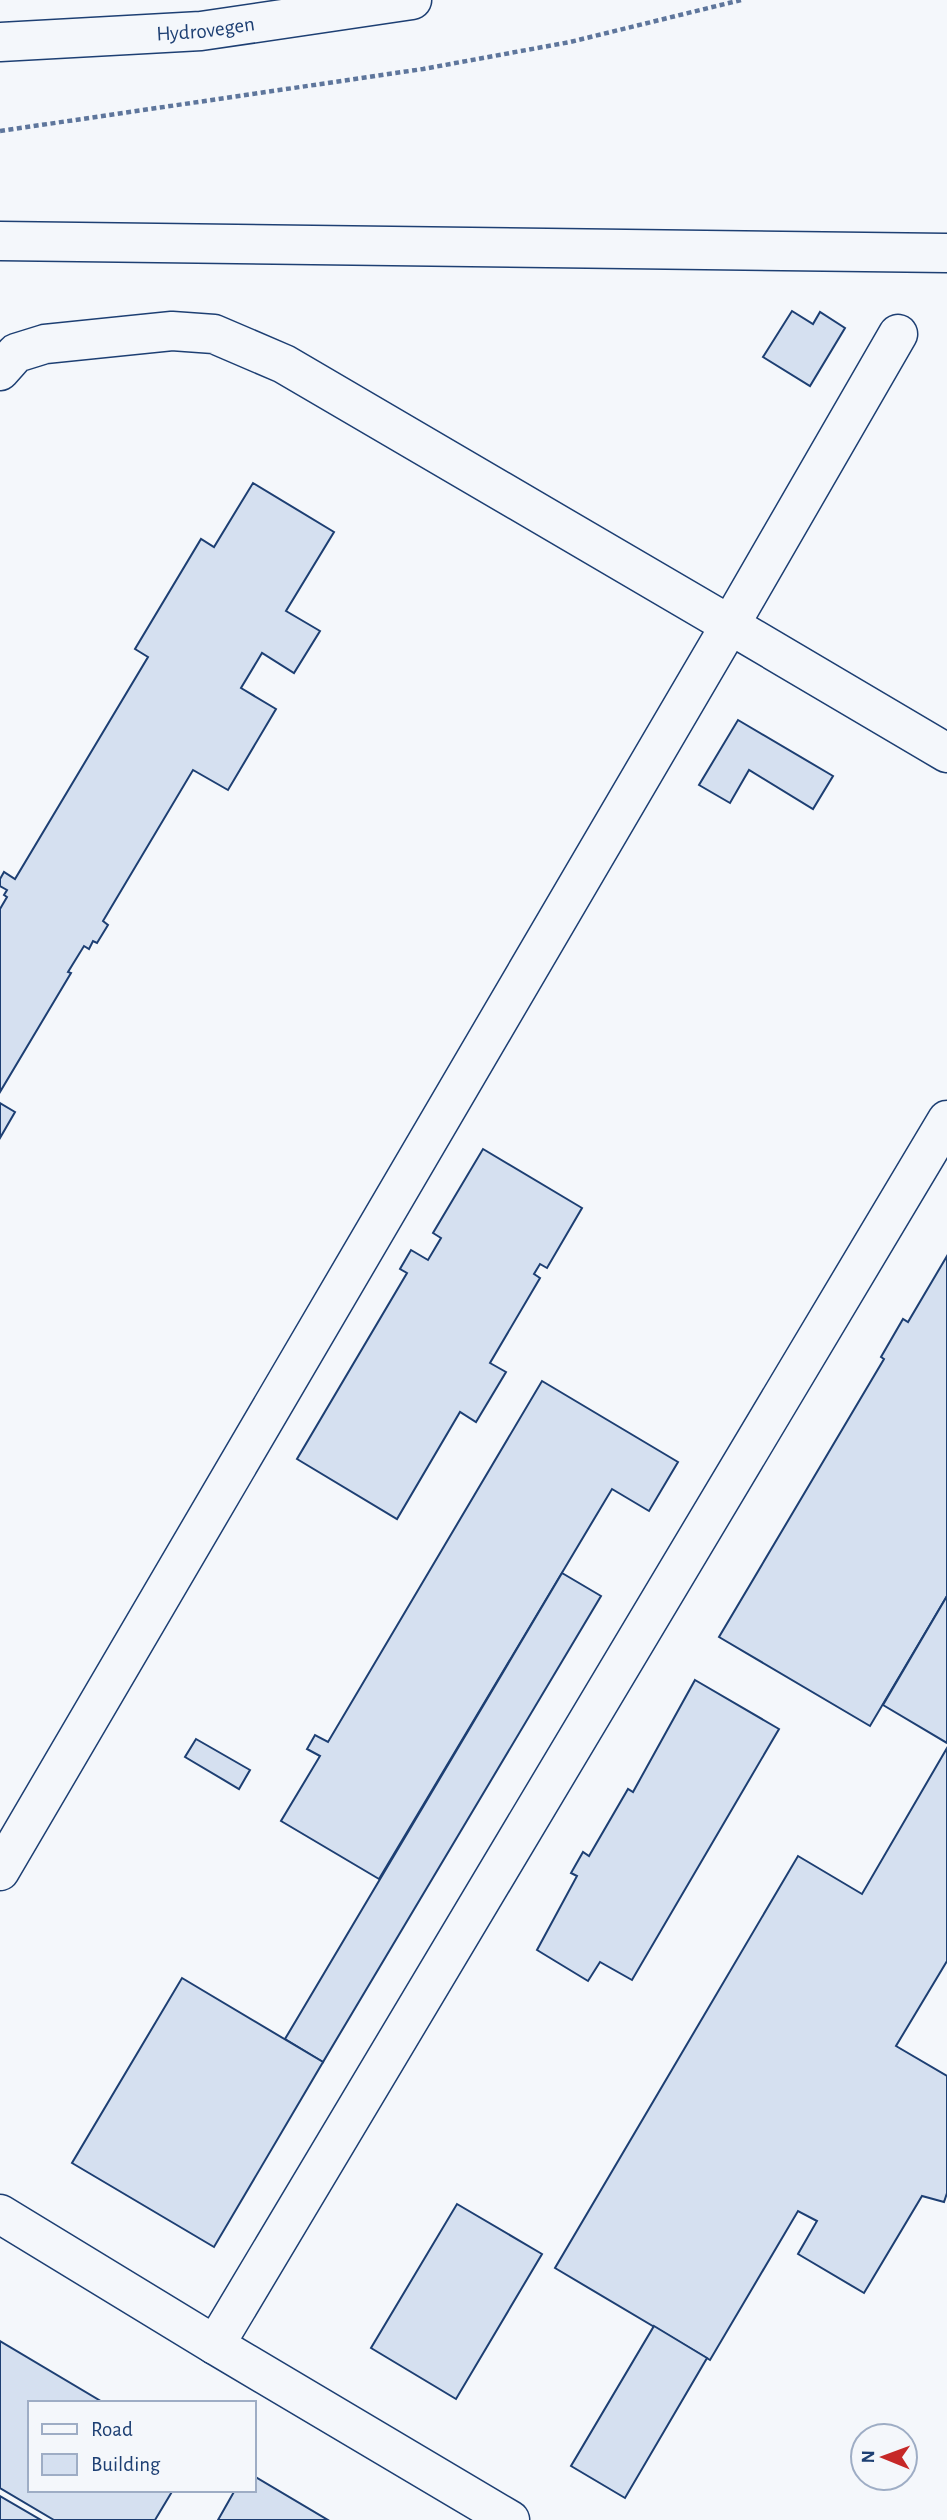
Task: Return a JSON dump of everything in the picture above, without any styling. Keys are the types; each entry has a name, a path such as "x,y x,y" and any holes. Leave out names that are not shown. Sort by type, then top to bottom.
{"street":[{"name":"Hydrovegen","path":"0,42 201,31 412,0"},
{"path":"0,241 947,253"},
{"path":"0,371 16,353 45,344 172,331 214,334 284,364 337,394 947,753"},
{"path":"0,1871 898,334"},
{"path":"215,2345 947,1120"},
{"path":"0,2214 510,2520"}],"path":[{"path":"0,131 423,69 570,42 741,0"}],"building":[{"path":"792,311 813,324 820,312 845,328 810,386 763,357"},
{"path":"253,483 334,532 286,611 320,631 294,673 262,653 241,688 276,709 228,790 193,770 103,921 108,925 97,943 93,941 89,949 84,946 68,972 71,973 0,1092 0,909 7,897 4,895 7,890 0,886 0,879 4,872 15,879 148,657 135,649 201,539 214,547"},
{"path":"738,720 833,776 813,809 749,770 730,803 699,785"},
{"path":"0,1103 15,1112 0,1138"},
{"path":"483,1149 582,1208 547,1268 540,1264 534,1274 540,1278 490,1363 506,1372 476,1422 460,1412 397,1519 297,1459 407,1273 400,1269 411,1250 428,1260 441,1238 433,1233"},
{"path":"947,1256 947,1596 870,1726 719,1637 884,1359 881,1357 903,1319 908,1322"},
{"path":"542,1381 678,1462 649,1511 612,1489 379,1879 281,1821 320,1756 307,1749 315,1735 328,1742"},
{"path":"562,1573 601,1596 323,2062 285,2039"},
{"path":"947,1596 947,1743 883,1705"},
{"path":"695,1680 779,1729 632,1980 600,1962 588,1981 537,1950 577,1876 571,1873 583,1852 589,1856 628,1789 633,1792"},
{"path":"196,1739 250,1770 239,1789 185,1757"},
{"path":"947,1748 947,1961 896,2046 947,2076 947,2193 944,2202 922,2196 864,2293 798,2254 817,2221 798,2211 710,2360 555,2268 798,1856 862,1894"},
{"path":"182,1978 323,2062 214,2247 72,2163"},
{"path":"457,2204 542,2254 456,2399 371,2348"},
{"path":"654,2326 707,2358 625,2498 571,2466"},
{"path":"0,2341 101,2401 28,2401 28,2492 172,2492 155,2520 54,2520 0,2488"},
{"path":"256,2477 328,2520 218,2520 234,2492 256,2492"},
{"path":"0,2496 41,2520 0,2520"}]}
